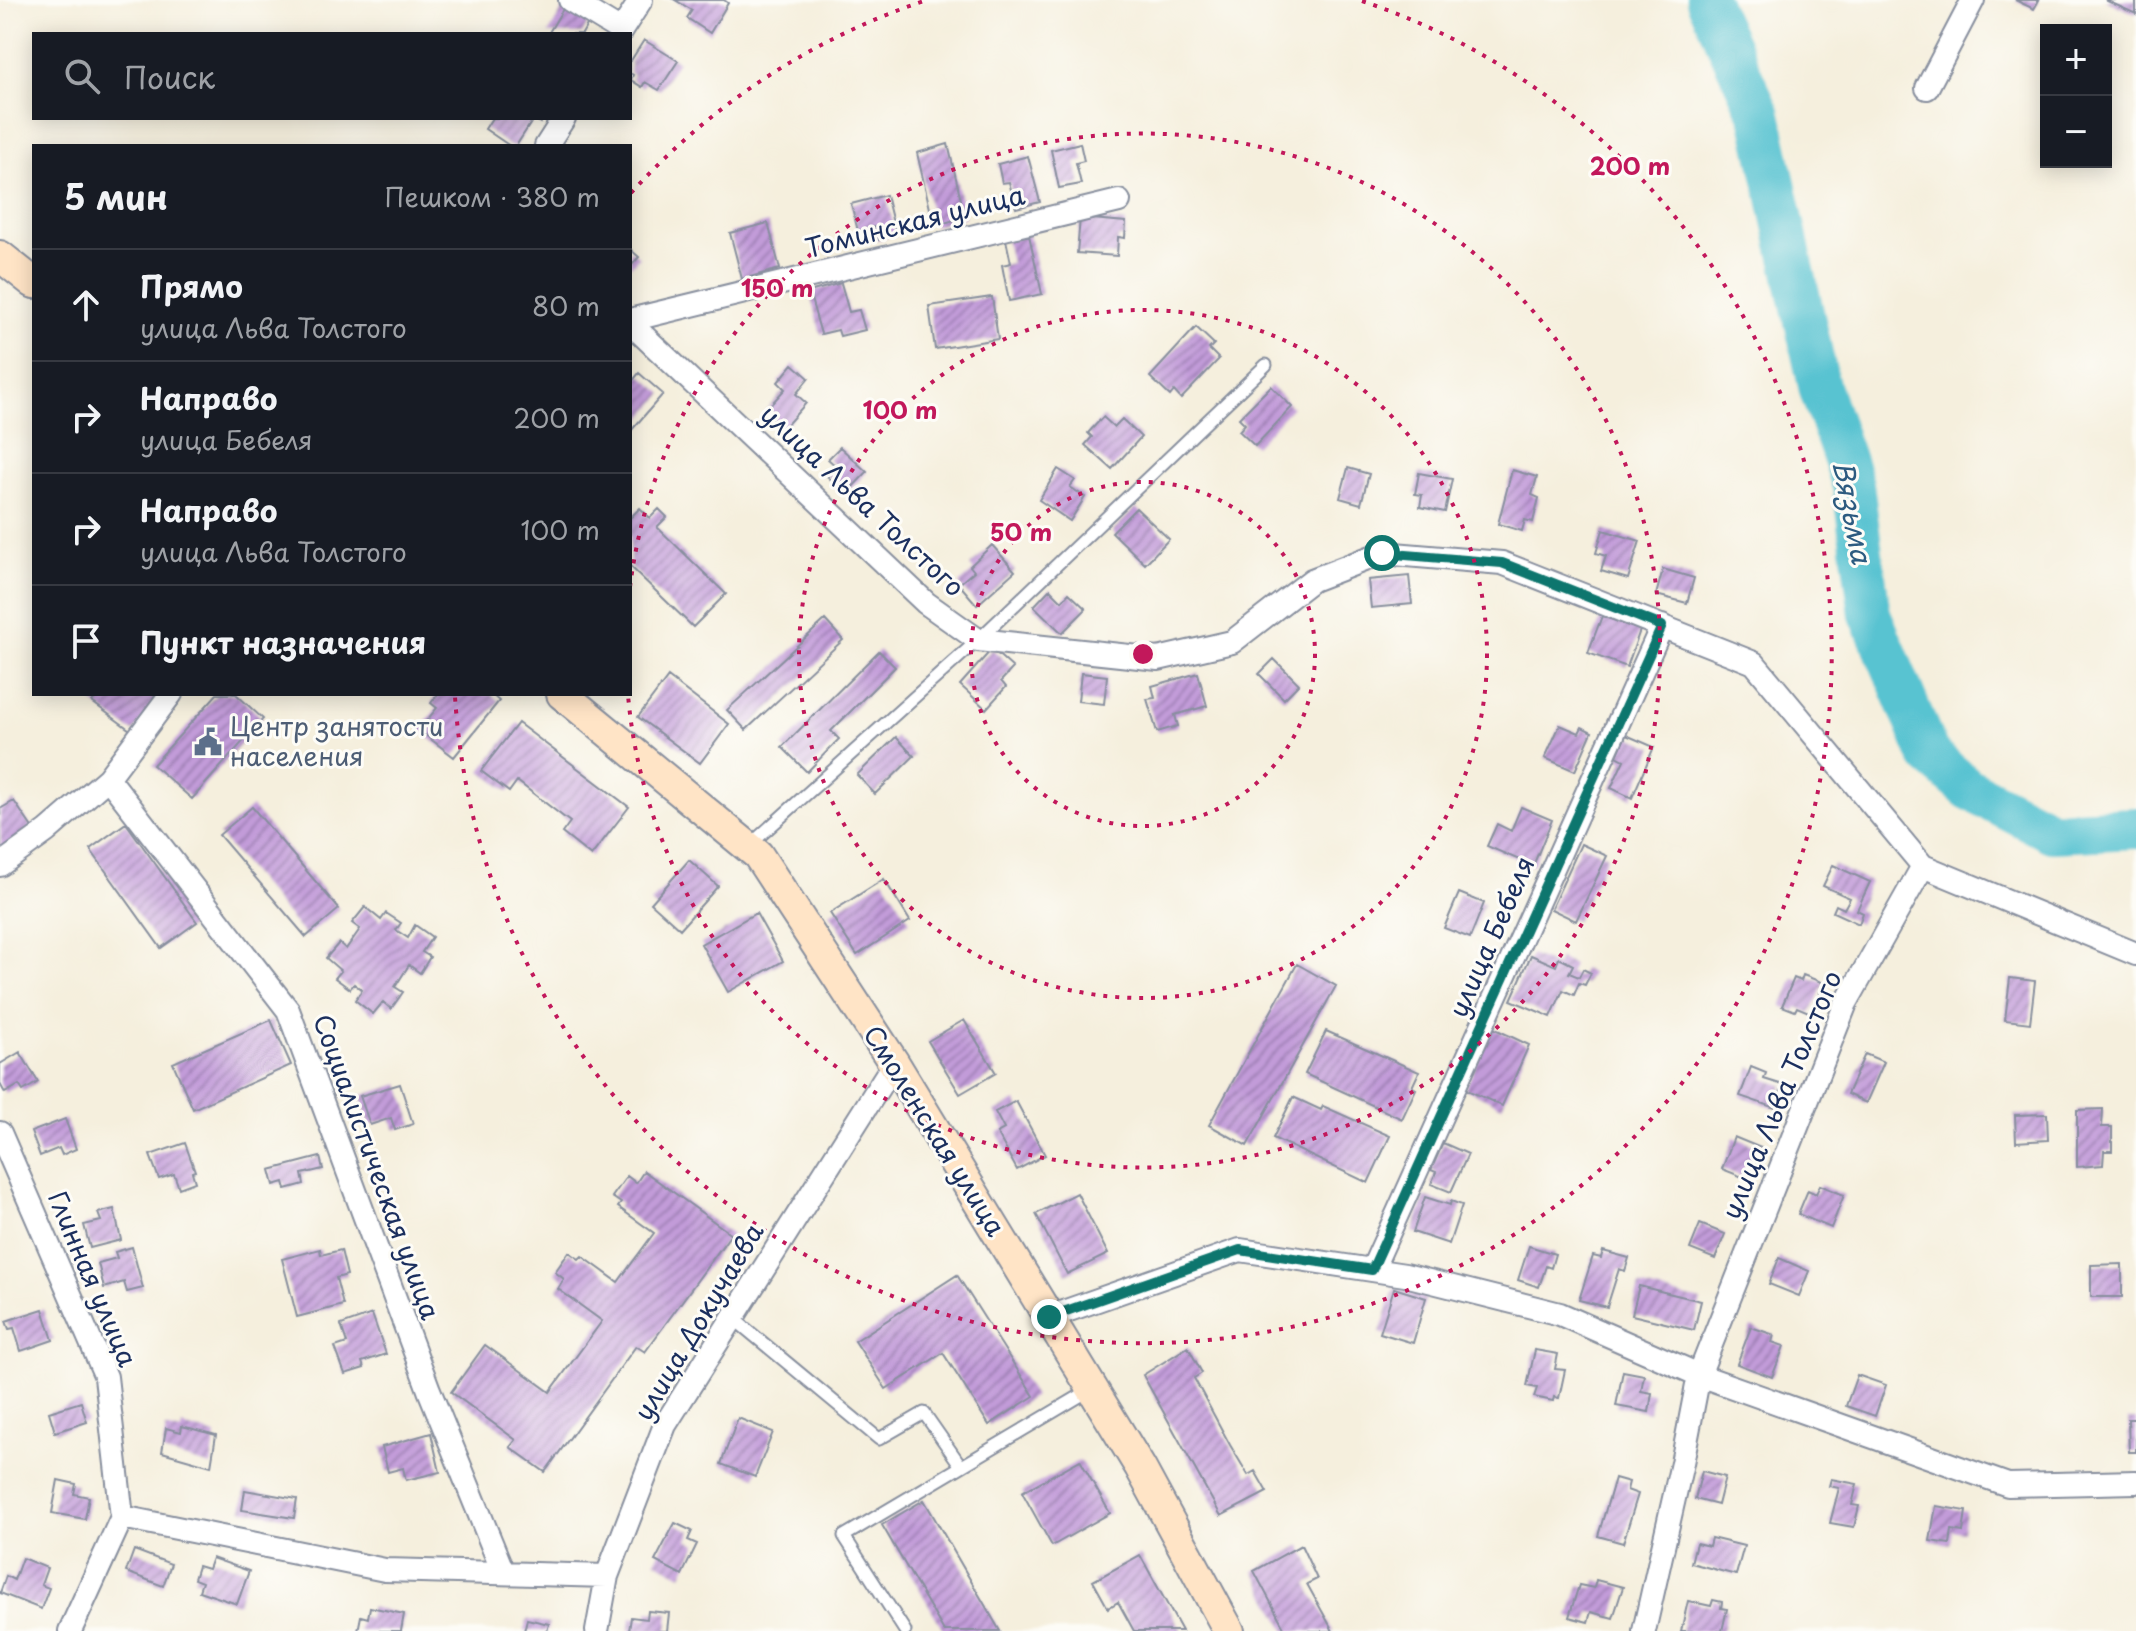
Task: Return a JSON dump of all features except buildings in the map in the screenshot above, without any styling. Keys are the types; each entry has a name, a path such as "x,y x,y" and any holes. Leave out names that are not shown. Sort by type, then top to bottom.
{"main road":[{"path":"0,256 32,281"},
{"name":"Смоленская улица","path":"564,696 758,855 894,1063 1093,1389 1140,1467 1229,1631"}],"street":[{"path":"570,0 620,32 641,0"},
{"path":"1927,88 1973,0"},
{"path":"547,144 563,120"},
{"name":"Томинская улица","path":"632,321 1119,201"},
{"name":"улица Льва Толстого","path":"632,323 926,603 978,640 1158,659 1232,642 1312,580 1382,553 1502,563 1754,663 1923,866 1846,1003 1699,1375 1644,1631"},
{"name":"улица Бебеля","path":"1372,1270 1662,626"},
{"path":"0,865 47,831 108,778 170,696"},
{"name":"Социалистическая улица","path":"108,778 288,1010 429,1390 503,1572"},
{"path":"1923,866 2136,954"},
{"name":"улица Докучаева","path":"597,1631 607,1576 665,1425 894,1063"},
{"name":"Глинная улица","path":"0,1133 106,1377 122,1517"},
{"path":"1049,1317 1240,1250 1405,1275 1560,1314 1699,1375 2008,1485 2136,1482"},
{"path":"70,1631 122,1517 385,1570 607,1576"}],"lane":[{"path":"748,847 978,640 1266,365"},
{"path":"733,1318 879,1439 924,1413 961,1466"},
{"path":"905,1631 844,1536 1093,1389"}],"waterway":[{"name":"Вязьма","path":"1707,0 1760,115 1820,390 1853,485 1870,614 1929,755 1969,789 2052,832 2136,828"}],"place":[{"name":"Центр занятости населения","path":"208,742"}],"route":[{"path":"1049,1317 1240,1250 1372,1270 1662,626 1502,563 1382,553"}]}
